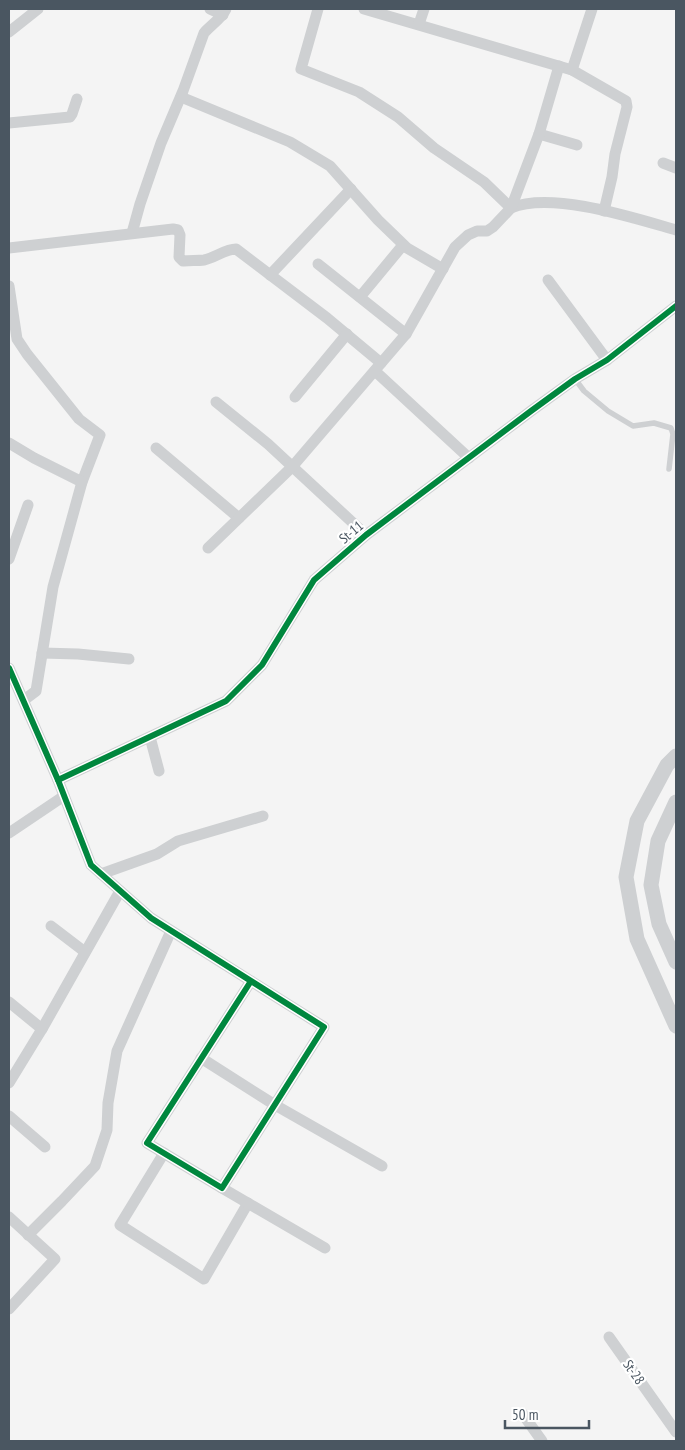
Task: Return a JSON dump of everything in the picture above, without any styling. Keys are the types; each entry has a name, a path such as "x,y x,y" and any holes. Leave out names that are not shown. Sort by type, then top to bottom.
{"street":[{"path":"9,32 38,9"},
{"path":"210,9 224,12"},
{"path":"318,9 301,69 359,92 398,117 434,148 484,182 511,208"},
{"path":"369,9 572,70 626,100 627,107 615,154 604,211"},
{"path":"419,24 424,9"},
{"path":"572,70 592,9"},
{"path":"132,233 161,143 204,34 224,12"},
{"path":"511,208 539,134 560,66"},
{"path":"180,97 290,142 330,166 403,245 442,269"},
{"path":"9,123 70,117 77,99"},
{"path":"539,134 577,145"},
{"path":"664,163 676,168"},
{"path":"270,275 351,189"},
{"path":"208,548 292,467 406,334 455,247 468,235 477,231 487,231 511,208 520,204 559,203 604,211 676,230"},
{"path":"9,248 173,229 178,230 180,235 179,257 183,261 204,260 236,249 347,334 469,458"},
{"path":"360,297 403,245"},
{"path":"318,264 406,334"},
{"path":"548,280 607,360"},
{"path":"9,286 18,339 79,419 100,435 82,482 53,587 36,691 24,700"},
{"name":"St-11","path":"58,780 226,700 262,665 314,580 366,535 575,380 607,360 676,306"},
{"path":"295,397 347,334"},
{"path":"216,402 268,444 366,535"},
{"path":"9,443 28,455 82,482"},
{"path":"156,448 239,518"},
{"path":"9,559 28,505"},
{"path":"42,653 129,659"},
{"path":"9,668 58,780 91,865 150,918 324,1027 222,1188"},
{"path":"150,737 159,771"},
{"path":"676,756 667,765 638,822 626,877 637,940 676,1026"},
{"path":"9,833 64,796"},
{"path":"676,802 658,841 651,884 659,924 676,962"},
{"path":"101,874 158,854 178,841 263,816"},
{"path":"9,1082 42,1029 120,891"},
{"path":"51,926 85,952"},
{"path":"28,1235 62,1202 94,1166 106,1130 108,1103 117,1051 171,931"},
{"path":"250,981 147,1142 325,1248"},
{"path":"9,1002 42,1029"},
{"path":"201,1058 275,1105 382,1166"},
{"path":"9,1116 45,1147"},
{"path":"164,1153 120,1225 204,1279 248,1203"},
{"path":"9,1217 55,1259 9,1309"},
{"name":"St-28","path":"609,1337 676,1432"},
{"path":"522,1413 542,1441"}],"lane":[{"path":"575,380 584,391 608,411 633,426 654,423 671,428 673,434 670,469"}],"cycle path":[{"path":"58,780 226,701 262,665 314,580 366,535 575,379 607,360 676,306"},
{"path":"9,668 58,780 91,865 151,918 324,1027 222,1188 147,1143 251,981"}]}
